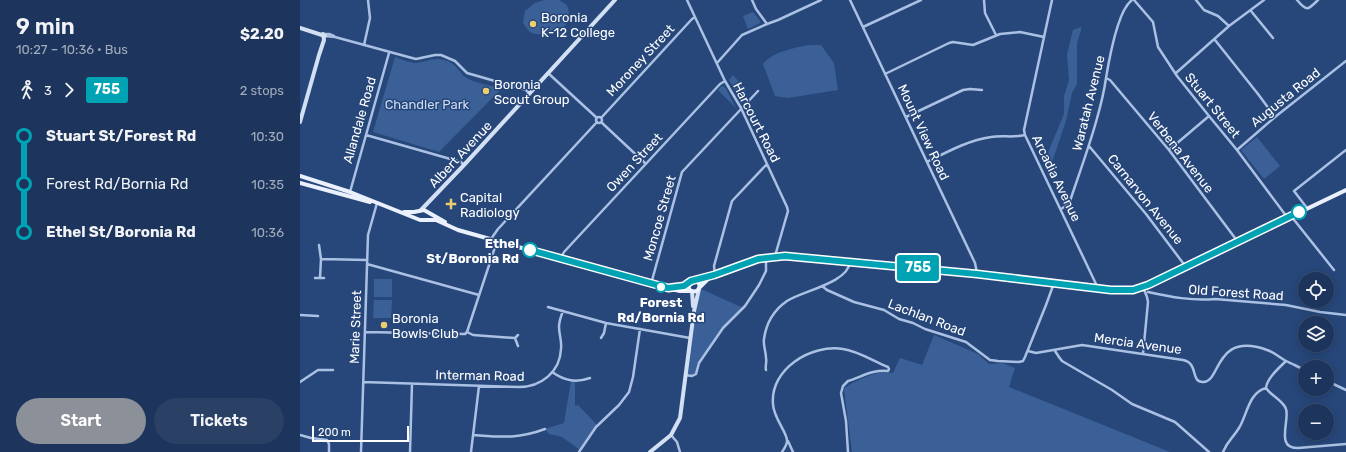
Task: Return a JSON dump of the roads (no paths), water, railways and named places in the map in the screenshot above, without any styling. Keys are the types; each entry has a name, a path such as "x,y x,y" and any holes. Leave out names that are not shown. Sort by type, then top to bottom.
{"main road":[{"name":"Albert Avenue","path":"419,210 433,198 464,165 615,0"},
{"path":"300,28 323,35 322,46 300,122"},
{"path":"300,176 350,192 422,221 436,220 453,228 490,239 682,292 695,292 704,282 714,275"},
{"path":"300,183 376,203"},
{"path":"668,288 684,286 744,263 765,257 785,256 977,274 1124,291 1148,285 1346,190"},
{"name":"Albert Avenue","path":"427,212 433,198"},
{"path":"400,212 412,212 419,210 427,212 436,216 453,228"},
{"path":"418,219 416,215 419,210"},
{"path":"425,220 428,216 427,212"},
{"path":"650,452 671,435 678,424 681,414 690,338 699,288 698,283 694,281"},
{"path":"689,283 694,311"}],"street":[{"path":"364,45 370,18 368,0"},
{"name":"Harcourt Road","path":"687,0 725,81 741,108 788,209 775,256"},
{"path":"752,0 756,10 767,24"},
{"path":"717,63 742,35 821,0"},
{"name":"Mount View Road","path":"850,0 974,263 977,274"},
{"path":"863,27 921,0"},
{"path":"984,0 985,13 996,35"},
{"name":"Arcadia Avenue","path":"1052,0 1024,130 1025,135 1098,289"},
{"name":"Stuart Street","path":"1133,0 1153,22 1158,47 1176,72 1289,217 1334,270"},
{"name":"Waratah Avenue","path":"1061,209 1068,204 1089,146 1114,40 1126,6 1133,0"},
{"path":"1196,0 1204,10 1218,16 1230,26"},
{"path":"1176,72 1230,26 1264,0"},
{"path":"1298,0 1306,9 1318,0"},
{"path":"1251,11 1273,38"},
{"name":"Moroney Street","path":"601,118 695,17"},
{"path":"885,74 949,43 954,42 973,45 996,35 1020,32 1044,36"},
{"path":"323,35 332,34 335,37 388,53 416,59 435,55 446,56 455,60 467,73 526,90 530,94"},
{"path":"1215,40 1275,117"},
{"name":"Allandale Road","path":"350,192 388,53"},
{"name":"Augusta Road","path":"1237,150 1275,117 1346,61"},
{"path":"548,73 597,118 601,118 601,122"},
{"name":"Verbena Avenue","path":"1106,78 1110,80 1169,150 1238,242"},
{"name":"Owen Street","path":"560,259 564,252 720,84 725,81"},
{"name":"Moncoe Street","path":"650,284 682,172 758,90"},
{"path":"906,117 963,90 982,90"},
{"path":"1169,150 1209,116"},
{"path":"490,239 597,122 597,118"},
{"path":"597,122 601,122 646,164"},
{"path":"366,135 461,162 464,165"},
{"path":"927,162 968,143 983,138 996,136 1018,137 1025,135"},
{"name":"Carnarvon Avenue","path":"1089,146 1146,214 1186,267"},
{"path":"1307,208 1294,191 1346,150"},
{"path":"714,275 714,266 732,201 767,164"},
{"name":"Marie Street","path":"361,452 368,235 376,203"},
{"path":"365,332 463,335 467,332 497,241"},
{"path":"319,245 321,259 320,278"},
{"path":"685,375 692,376 696,374 699,363 723,328 743,308 754,294 765,274 765,257"},
{"path":"321,259 367,262 479,295"},
{"path":"766,370 764,340 770,318 788,300 822,286 844,273 849,267 850,262"},
{"path":"315,278 324,278"},
{"path":"1028,351 1054,283"},
{"path":"1143,354 1148,285"},
{"name":"Lachlan Road","path":"822,286 854,302 886,311 899,319 913,323 932,332 964,341 990,360 1019,362 1023,361 1028,351"},
{"path":"1143,287 1148,297"},
{"name":"Old Forest Road","path":"1148,292 1177,299 1215,299 1286,305 1320,312 1346,315"},
{"path":"548,307 606,323 690,338"},
{"path":"563,311 559,327 561,350 557,364 552,372 564,379 573,381 590,378"},
{"path":"300,315 318,316"},
{"path":"601,338 604,333 606,323"},
{"path":"579,452 596,427 619,405 629,392 633,377 640,329"},
{"path":"467,332 473,335 515,338 518,335"},
{"path":"515,338 518,346"},
{"name":"Mercia Avenue","path":"1028,351 1036,353 1055,351 1082,345 1188,361 1191,364 1196,378 1199,382 1204,383 1209,382 1212,378 1223,357 1234,348 1241,346 1256,347 1268,350 1298,367"},
{"path":"793,452 774,412 773,395 775,387 782,376 796,360 816,350 837,348 855,352 888,367 889,369 888,371 882,370 874,372 848,381 842,388 841,396 847,428 848,452"},
{"path":"1055,351 1062,361 1112,390 1132,404 1175,422 1209,452"},
{"path":"1223,452 1229,440 1238,429 1255,394 1266,388 1272,377 1286,361"},
{"path":"300,382 319,370 333,370"},
{"name":"Interman Road","path":"363,382 527,386 540,382 552,372"},
{"path":"410,452 412,384"},
{"path":"1334,384 1346,390"},
{"path":"471,452 479,386"},
{"path":"1266,388 1283,403 1286,408 1285,435 1286,442 1289,446 1298,448 1346,444"},
{"path":"474,435 514,437 527,435 545,429"},
{"path":"300,435 327,440 329,444 329,452"},
{"path":"671,435 676,440 680,452"},
{"path":"782,452 787,441"}],"place":[{"name":"Boronia K-12 College","path":"533,24"},
{"name":"Boronia Scout Group","path":"486,91"},
{"name":"Capital Radiology","path":"451,204"},
{"name":"Ethel St/Boronia Rd","path":"530,250"},
{"name":"Forest Rd/Bornia Rd","path":"661,287"},
{"name":"Boronia Bowls Club","path":"384,325"}],"park label":[{"name":"Chandler Park","path":"427,104"}]}
